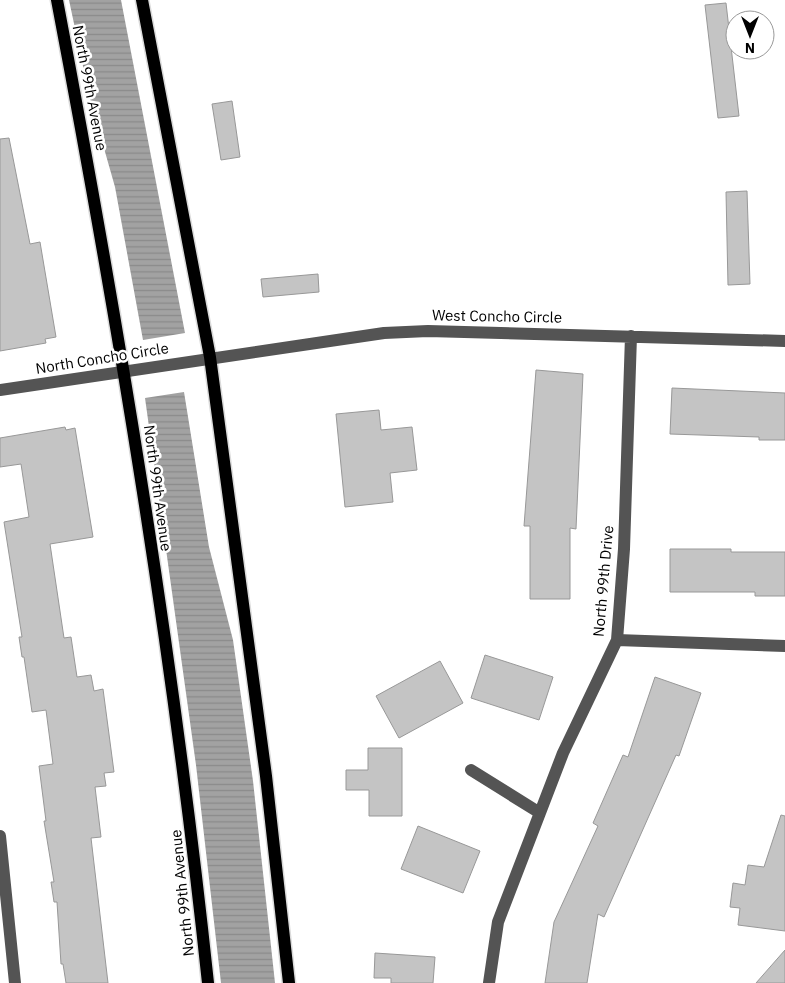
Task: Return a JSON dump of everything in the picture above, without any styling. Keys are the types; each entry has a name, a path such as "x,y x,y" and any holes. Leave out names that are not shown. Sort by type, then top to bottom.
{"main road":[{"name":"North 99th Avenue","path":"57,0 95,198 124,370 192,833 208,983"},
{"path":"142,0 210,357 264,757 288,983"}],"street":[{"name":"West Concho Circle","path":"210,357 326,340 428,330 785,341"},
{"name":"North 99th Drive","path":"489,983 498,922 563,754 617,640 624,549 631,336"},
{"name":"North Concho Circle","path":"0,390 210,357"},
{"path":"617,640 785,646"},
{"path":"471,770 540,813"},
{"path":"0,836 15,983"}],"shaded area":[{"path":"69,0 121,0 185,333 143,340 115,187 90,99"},
{"path":"184,392 209,547 233,640 253,781 275,983 221,983 196,765 145,398"}],"building":[{"path":"726,3 725,60 733,60 739,116 718,118 705,5"},
{"path":"232,101 240,157 221,160 212,104"},
{"path":"9,138 30,244 40,242 56,337 45,339 46,343 0,351 0,139"},
{"path":"747,191 750,284 728,285 726,192"},
{"path":"318,274 319,292 263,297 261,279"},
{"path":"536,370 583,374 576,529 570,528 570,599 530,599 530,526 524,526"},
{"path":"672,388 785,393 785,440 759,440 759,437 670,434"},
{"path":"379,410 381,430 412,427 417,470 390,473 393,502 345,507 336,414"},
{"path":"65,427 66,430 75,428 93,537 50,544 64,638 71,637 77,677 91,675 94,691 103,689 114,772 104,773 106,786 95,787 101,837 91,838 108,983 66,983 63,964 61,964 57,902 54,902 51,882 54,882 44,821 46,821 39,766 53,764 46,710 32,712 24,657 22,657 19,637 22,637 4,522 29,517 21,464 0,467 0,438"},
{"path":"670,549 731,549 731,552 785,552 785,596 755,596 755,592 670,592"},
{"path":"485,655 553,677 539,720 471,698"},
{"path":"440,661 463,703 399,738 376,696"},
{"path":"655,677 701,693 679,756 676,755 604,917 598,914 587,983 545,983 554,922 598,826 593,823 623,755 628,757"},
{"path":"368,748 402,748 402,816 369,816 369,790 346,790 346,770 368,770"},
{"path":"781,815 785,816 785,931 738,925 740,908 730,907 733,883 745,885 748,865 764,867"},
{"path":"418,826 480,851 463,893 401,869"},
{"path":"785,950 785,983 756,983"},
{"path":"375,953 435,957 433,983 391,983 391,978 374,978"}]}
